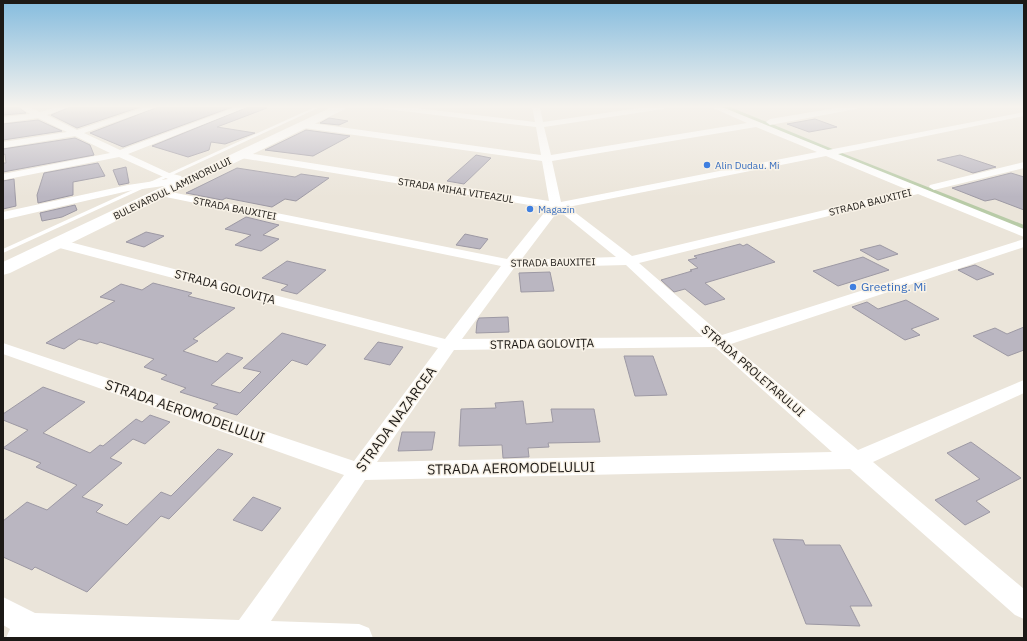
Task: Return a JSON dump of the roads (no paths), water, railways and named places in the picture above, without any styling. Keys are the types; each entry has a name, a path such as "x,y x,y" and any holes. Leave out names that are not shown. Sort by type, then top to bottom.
{"street":[{"path":"3,145 52,137"},
{"path":"84,137 166,176 188,180"},
{"path":"3,177 119,154 164,137"},
{"path":"391,137 546,158 677,137"},
{"path":"542,137 556,206"},
{"path":"789,137 1024,233"},
{"path":"807,137 1024,223"},
{"name":"STRADA MIHAI VITEAZUL","path":"241,155 556,206 901,137"},
{"name":"BULEVARDUL LAMINORULUI","path":"3,269 276,138"},
{"path":"934,187 1024,165"},
{"path":"3,216 148,185 188,180"},
{"name":"STRADA BAUXITEI","path":"161,193 510,264 629,261 920,190"},
{"name":"STRADA PROLETARULUI","path":"556,206 567,211 629,261 719,342 1024,606"},
{"name":"STRADA NAZARCEA","path":"245,636 359,471 449,346 510,264 556,206"},
{"name":"STRADA GOLOVIȚA","path":"57,243 449,346 719,342 1024,243"},
{"name":"STRADA AEROMODELULUI","path":"3,348 359,471 856,460 1024,386"},
{"path":"3,610 26,632 359,638"}],"lane":[{"path":"3,251 254,137"},
{"path":"265,137 276,138"}],"place":[{"name":"Alin Dudau. Mi","path":"707,165"},
{"name":"Magazin","path":"530,209"},
{"name":"Greeting. Mi","path":"853,287"}]}
